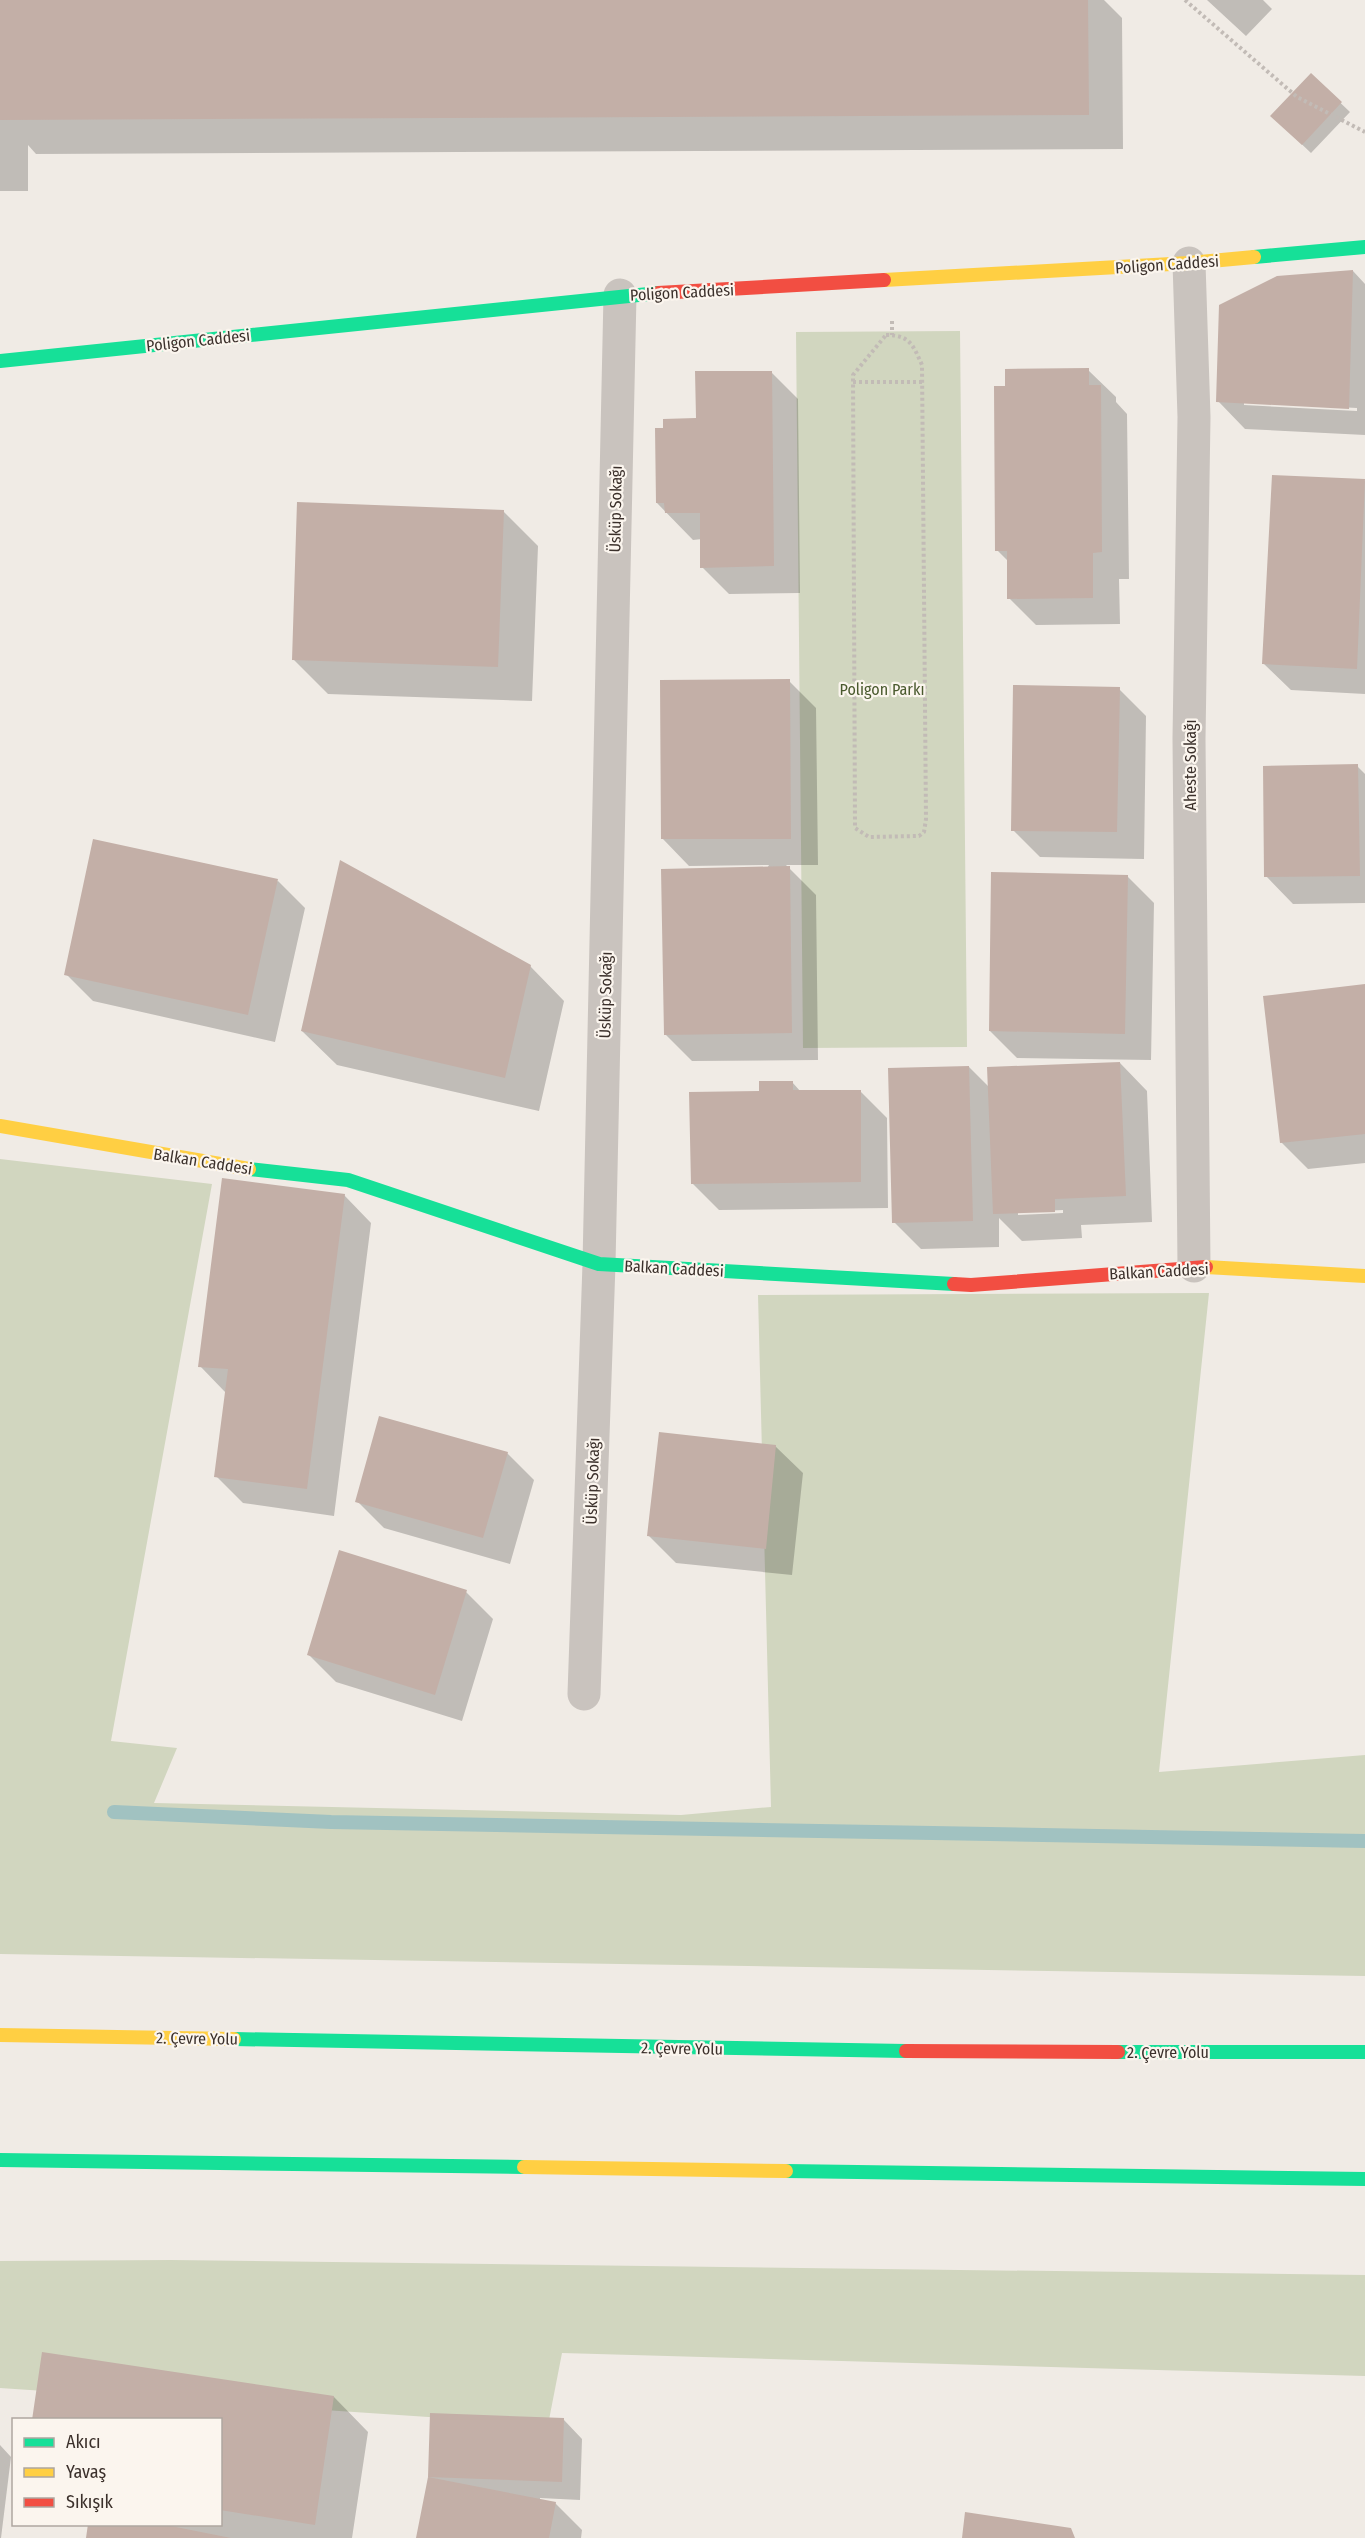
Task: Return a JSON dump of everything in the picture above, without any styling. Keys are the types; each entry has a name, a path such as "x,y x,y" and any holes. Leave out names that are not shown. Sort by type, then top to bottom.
{"main road":[{"name":"Poligon Caddesi","path":"0,361 620,296 1189,263 1365,247"},
{"name":"Balkan Caddesi","path":"0,1126 221,1166 348,1180 599,1264 971,1285 1194,1266 1365,1276"},
{"name":"2. Çevre Yolu","path":"0,2035 849,2051 1365,2052"},
{"path":"0,2160 1365,2179"}],"street":[{"name":"Aheste Sokağı","path":"1189,263 1194,417 1189,751 1194,1266"},
{"name":"Üsküp Sokağı","path":"584,1694 599,1264 620,296"}],"path":[{"path":"1185,0 1297,97 1365,132"},
{"path":"897,334 908,339 922,365 926,819 924,832 919,836 869,837 855,828 853,382 853,375 886,335 897,334"},
{"path":"853,382 922,382"}],"green space":[{"name":"Poligon Parkı","path":"960,331 967,1047 803,1048 796,332"},
{"path":"0,1159 212,1184 111,1741 177,1748 154,1803 681,1815 771,1807 758,1295 1209,1293 1159,1772 1365,1755 1365,1976 0,1954"},
{"path":"171,2260 1365,2275 1365,2376 562,2353 548,2425 0,2388 0,2261"}],"building":[{"path":"0,0 1088,0 1089,115 0,120"},
{"path":"1311,73 1342,102 1302,145 1270,116"},
{"path":"1353,270 1349,409 1216,402 1219,305 1277,276"},
{"path":"1089,368 1089,385 1101,385 1102,552 1093,553 1093,598 1007,599 1007,551 995,551 994,386 1005,386 1005,369"},
{"path":"695,371 772,371 774,566 700,568 700,513 665,513 664,503 656,503 655,428 663,428 663,419 696,418"},
{"path":"1272,475 1365,479 1357,669 1262,664"},
{"path":"297,502 504,510 498,667 292,660"},
{"path":"790,679 791,839 661,839 660,680"},
{"path":"1013,685 1120,687 1117,832 1011,831"},
{"path":"1358,764 1360,876 1264,877 1263,766"},
{"path":"93,839 278,879 248,1015 64,975"},
{"path":"340,860 531,965 505,1078 301,1031"},
{"path":"790,866 792,1033 664,1035 661,869"},
{"path":"991,872 1128,875 1125,1034 989,1031"},
{"path":"1365,984 1365,1134 1280,1143 1263,996"},
{"path":"1120,1062 1126,1196 1055,1199 1055,1212 993,1214 987,1067"},
{"path":"969,1066 973,1221 892,1223 888,1068"},
{"path":"759,1081 793,1081 793,1090 861,1090 861,1182 691,1184 689,1092 759,1091"},
{"path":"222,1178 345,1194 307,1489 214,1477 228,1369 198,1367"},
{"path":"379,1416 508,1452 483,1538 355,1502"},
{"path":"659,1432 776,1445 766,1549 647,1536"},
{"path":"339,1550 467,1590 435,1695 307,1655"},
{"path":"42,2352 334,2396 315,2525 222,2510 222,2418 32,2418"},
{"path":"430,2413 564,2418 562,2482 428,2477"},
{"path":"428,2477 556,2502 549,2538 416,2538"},
{"path":"965,2512 1071,2528 1075,2538 962,2538"},
{"path":"88,2526 171,2526 231,2538 86,2538"}],"waterway":[{"path":"114,1812 331,1822 1365,1841"}],"traffic: fast":[{"path":"1254,257 1365,247"},
{"path":"0,361 658,293"},
{"path":"249,1169 348,1180 599,1264 954,1284"},
{"path":"234,2039 906,2051"},
{"path":"1118,2052 1365,2052"},
{"path":"0,2160 524,2167"},
{"path":"786,2171 1365,2179"}],"traffic: slow":[{"path":"884,280 1189,263 1254,257"},
{"path":"0,1126 249,1169"},
{"path":"1206,1267 1365,1276"},
{"path":"0,2035 234,2039"},
{"path":"524,2167 786,2171"}],"traffic: jam":[{"path":"658,293 884,280"},
{"path":"954,1284 971,1285 1206,1267"},
{"path":"906,2051 1118,2052"}]}
